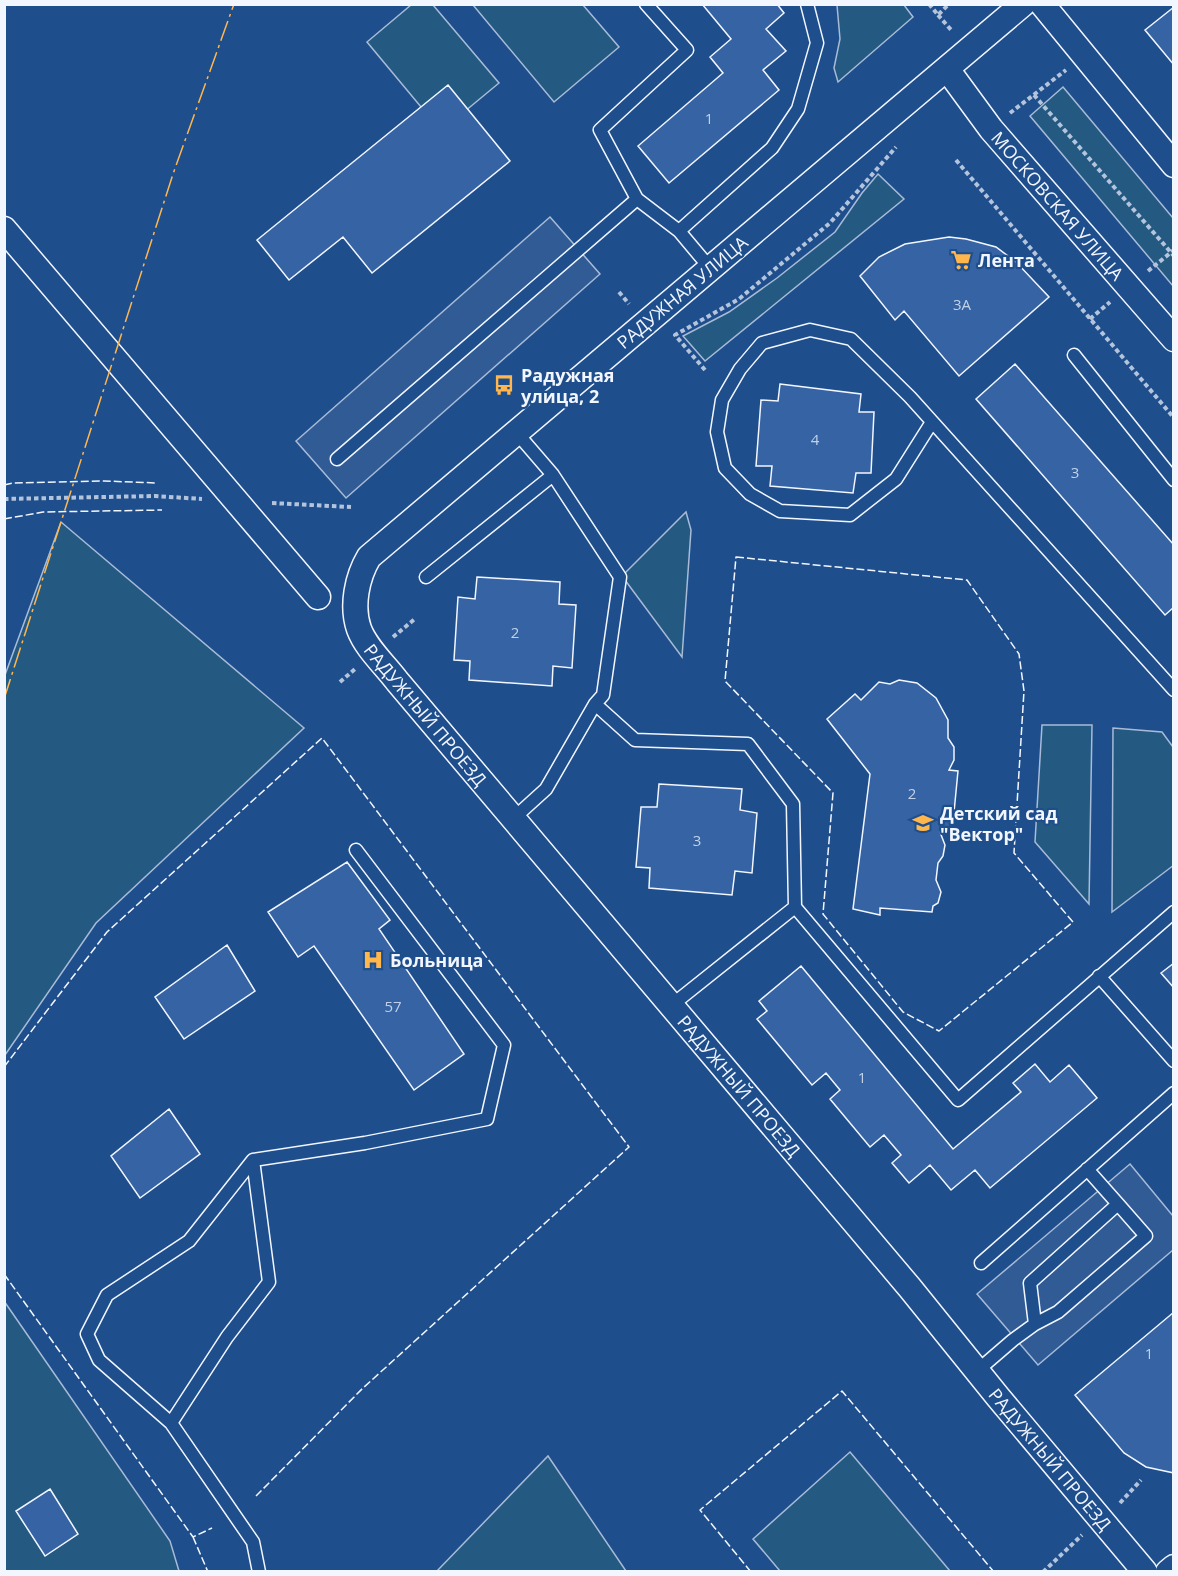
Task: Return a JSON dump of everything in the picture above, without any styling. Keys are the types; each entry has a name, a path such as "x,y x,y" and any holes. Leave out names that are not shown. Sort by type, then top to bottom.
{"street":[{"name":"РАДУЖНАЯ УЛИЦА","path":"357,590 363,566 369,557 1023,4"},
{"path":"1042,4 1173,165"},
{"name":"МОСКОВСКАЯ УЛИЦА","path":"946,69 991,129 1173,339"},
{"path":"4,229 318,597"},
{"name":"РАДУЖНЫЙ ПРОЕЗД","path":"357,590 355,612 359,630 373,650 910,1288 1145,1572"},
{"path":"1168,1572 1173,1567"}],"lane":[{"path":"646,4 687,50 600,130 637,199 679,231 710,268"},
{"path":"679,231 772,148 798,109 817,44 807,4"},
{"path":"337,459 637,199"},
{"path":"932,422 896,479 850,515 780,511 750,494 725,468 717,432 722,400 740,369 762,343 810,330 851,339 910,397 1173,690"},
{"path":"1074,355 1173,480"},
{"path":"514,818 546,789 595,704 603,695 620,577 553,475 516,432"},
{"path":"426,578 553,475"},
{"path":"595,704 635,740 748,744 793,804 795,907 958,1100 1173,912"},
{"path":"259,1572 253,1542 171,1423 99,1360 87,1334 107,1295 189,1241 253,1160 365,1143 487,1119 504,1046 356,850"},
{"path":"672,1005 795,907"},
{"path":"1099,976 1173,1061"},
{"path":"981,1263 1173,1093"},
{"path":"171,1423 227,1337 269,1282 253,1160"},
{"path":"977,1371 1013,1340 1035,1324 1058,1312 1146,1236 1087,1169"},
{"path":"1035,1324 1030,1283 1118,1204"}],"path":[{"path":"929,4 938,15 949,4"},
{"path":"1006,116 1067,70"},
{"path":"1034,95 1173,256"},
{"path":"705,370 675,335 739,299 830,223 901,142"},
{"path":"956,160 1173,418"},
{"path":"620,292 630,305"},
{"path":"4,499 155,496 213,499"},
{"path":"271,503 351,507"},
{"path":"393,637 416,618"},
{"path":"340,682 357,668"},
{"path":"1119,1504 1141,1480"},
{"path":"1043,1572 1083,1535"}],"shaded area":[{"path":"411,5 433,5 499,83 441,131 367,42"},
{"path":"473,5 583,5 619,47 554,102"},
{"path":"837,5 904,5 913,17 838,82 834,68 840,39"},
{"path":"1063,87 1173,218 1173,286 1030,116"},
{"path":"878,174 904,199 705,361 683,336 729,312 835,232"},
{"path":"550,217 600,274 346,498 296,441"},
{"path":"686,512 691,530 682,657 622,576"},
{"path":"61,522 304,728 96,923 5,1055 5,675"},
{"path":"1042,725 1092,725 1089,904 1035,842"},
{"path":"1113,728 1162,732 1173,747 1174,865 1112,912"},
{"path":"1130,1164 1173,1216 1173,1250 1038,1365 977,1294"},
{"path":"4,1301 170,1541 179,1571 5,1571"},
{"path":"850,1452 950,1571 780,1571 753,1539"},
{"path":"548,1456 626,1571 437,1571"}],"building":[{"path":"702,4 777,4 784,13 766,29 786,51 763,70 779,90 669,183 638,146 723,73 710,57 731,39"},
{"path":"1174,7 1174,65 1145,30"},
{"path":"448,85 510,161 372,273 343,237 289,280 257,240"},
{"path":"949,237 996,247 1016,262 1049,297 959,376 904,311 895,320 860,276 879,257 905,244"},
{"path":"1015,364 1174,545 1174,607 1165,615 976,399"},
{"path":"780,384 861,394 859,412 874,412 871,473 856,473 853,493 770,486 772,466 756,466 761,400 778,401"},
{"path":"477,577 560,582 559,604 576,605 572,668 553,666 552,686 469,680 470,661 454,660 458,597 475,599"},
{"path":"899,680 917,683 936,698 948,720 948,738 954,747 954,760 949,770 958,771 952,833 940,832 945,845 943,856 938,863 936,880 941,892 938,903 933,906 932,912 880,908 880,915 853,909 870,774 827,719 855,694 861,700 879,682 890,684"},
{"path":"659,784 742,789 740,810 757,813 752,873 735,871 732,895 649,888 650,868 636,867 641,807 657,807"},
{"path":"347,862 390,920 379,929 464,1054 414,1090 314,946 298,957 268,912"},
{"path":"227,945 255,991 184,1039 155,997"},
{"path":"1174,963 1174,988 1161,973"},
{"path":"801,966 953,1149 1021,1092 1013,1083 1035,1064 1050,1082 1069,1065 1097,1098 990,1188 975,1170 951,1190 930,1165 909,1183 892,1163 901,1155 884,1135 870,1147 830,1099 840,1090 826,1073 812,1085 757,1019 767,1011 759,1001"},
{"path":"169,1109 200,1154 140,1198 111,1156"},
{"path":"1174,1312 1174,1473 1146,1467 1124,1453 1075,1395"},
{"path":"50,1489 78,1534 45,1556 16,1511"}],"fence":[{"path":"4,485 104,481 157,483"},
{"path":"4,519 43,512 162,510"},
{"path":"736,557 967,580 1019,654 1024,691 1014,853 1073,922 939,1031 903,1012 823,914 833,793 725,681 736,557"},
{"path":"4,1067 107,932 322,738 629,1147 363,1388 256,1496"},
{"path":"4,1274 193,1537 212,1528"},
{"path":"751,1572 700,1510 842,1391 994,1572"},
{"path":"193,1537 208,1572"}],"power":[{"path":"4,699 173,174 234,4"}],"place":[{"name":"Лента","path":"961,260"},
{"name":"Радужная улица, 2","path":"504,385"},
{"name":"Детский сад \"Вектор\"","path":"923,823"},
{"name":"Больница","path":"373,960"}]}
